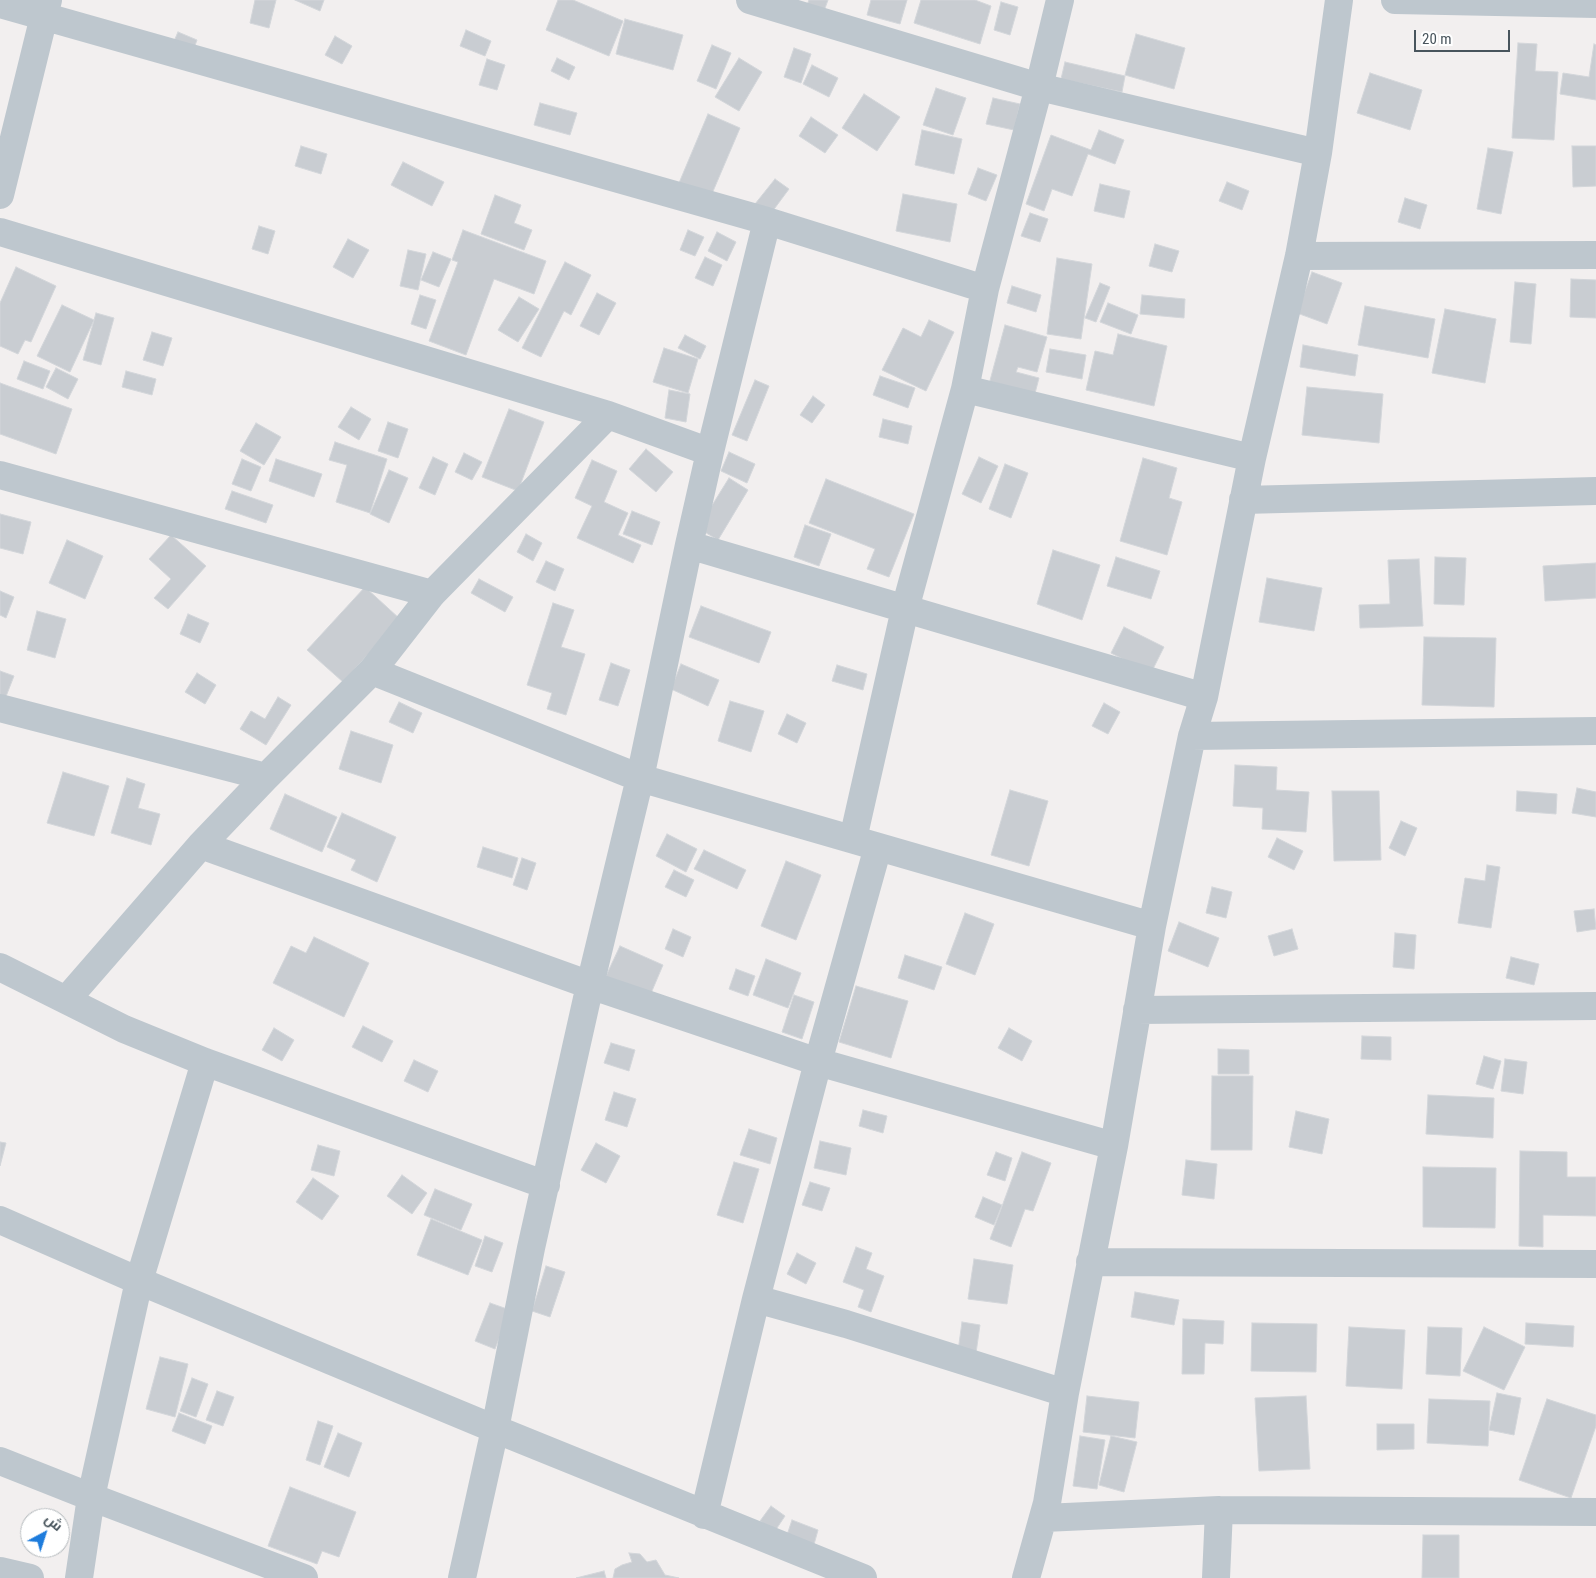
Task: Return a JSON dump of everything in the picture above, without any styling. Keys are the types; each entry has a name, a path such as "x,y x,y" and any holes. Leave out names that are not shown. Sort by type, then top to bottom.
{"street":[{"path":"750,0 1039,87 1318,153"},
{"path":"704,1515 756,1299 818,1062 866,843 906,609 965,389 984,289 1039,87 1060,0"},
{"path":"1026,1578 1044,1518 1065,1393 1114,1146 1152,926 1192,736 1204,697 1252,458 1299,256 1318,153 1339,0"},
{"path":"1395,0 1596,4"},
{"path":"0,4 46,9 767,221 984,289"},
{"path":"0,194 46,9"},
{"path":"462,1578 495,1429 529,1258 590,985 640,778 710,452 767,221"},
{"path":"0,232 608,415 710,452"},
{"path":"1299,256 1596,255"},
{"path":"965,389 1252,458"},
{"path":"67,1000 201,845 372,671 432,594 608,415"},
{"path":"0,475 432,594"},
{"path":"1243,500 1596,491"},
{"path":"689,545 1204,697"},
{"path":"372,671 640,778 1152,926"},
{"path":"0,708 266,777"},
{"path":"1192,736 1596,731"},
{"path":"201,845 590,985 818,1062 1114,1146"},
{"path":"0,967 124,1028 205,1062 546,1186"},
{"path":"1137,1010 1596,1006"},
{"path":"79,1578 91,1497 139,1282 205,1062"},
{"path":"0,1220 139,1282 704,1515 863,1578"},
{"path":"1090,1262 1596,1264"},
{"path":"756,1299 846,1324 1065,1393"},
{"path":"0,1461 304,1578"},
{"path":"1044,1518 1219,1510 1596,1512"},
{"path":"1216,1578 1219,1510"},
{"path":"0,1571 30,1578"}],"building":[{"path":"255,0 276,0 269,28 250,23"},
{"path":"295,0 324,0 320,11"},
{"path":"558,0 573,0 623,21 609,56 546,30"},
{"path":"809,0 828,0 824,11 807,5"},
{"path":"871,0 907,0 900,24 867,15"},
{"path":"921,0 975,0 991,6 980,44 914,23"},
{"path":"1001,2 1018,7 1010,35 994,30"},
{"path":"625,19 683,35 673,70 616,54"},
{"path":"466,30 491,41 485,56 460,46"},
{"path":"178,32 197,40 191,56 171,48"},
{"path":"1136,34 1185,48 1174,89 1125,75"},
{"path":"335,36 352,46 342,64 325,55"},
{"path":"1518,43 1537,44 1535,71 1558,72 1554,140 1512,138"},
{"path":"1594,44 1596,45 1596,100 1560,94 1563,73 1589,77"},
{"path":"712,45 731,53 716,89 697,81"},
{"path":"794,48 811,54 801,83 784,77"},
{"path":"557,58 575,67 569,80 551,71"},
{"path":"739,58 762,72 739,111 715,97"},
{"path":"487,59 505,65 497,90 479,85"},
{"path":"1065,62 1125,76 1122,92 1061,79"},
{"path":"812,65 838,78 829,97 803,84"},
{"path":"1370,73 1422,90 1410,130 1357,113"},
{"path":"936,88 966,98 953,135 923,125"},
{"path":"864,94 900,117 877,151 842,128"},
{"path":"993,98 1020,104 1014,130 986,124"},
{"path":"540,103 577,113 570,135 534,125"},
{"path":"708,114 740,128 711,196 679,183"},
{"path":"811,117 838,135 825,153 799,136"},
{"path":"922,130 962,139 954,174 915,165"},
{"path":"1099,130 1124,140 1115,164 1088,154 1072,196 1052,189 1044,211 1026,204 1051,135 1091,150"},
{"path":"301,146 327,154 321,174 295,166"},
{"path":"1572,146 1596,146 1596,186 1573,187"},
{"path":"1488,148 1513,152 1501,214 1477,209"},
{"path":"403,162 444,182 432,206 391,185"},
{"path":"978,168 997,175 986,201 968,194"},
{"path":"775,179 789,189 769,216 755,204"},
{"path":"1227,182 1249,191 1242,210 1219,201"},
{"path":"1100,184 1130,191 1124,218 1094,211"},
{"path":"903,194 957,204 950,242 896,231"},
{"path":"495,195 521,205 514,223 532,230 524,250 481,234"},
{"path":"1405,198 1427,205 1420,229 1398,222"},
{"path":"1030,213 1048,219 1040,242 1021,236"},
{"path":"259,226 275,231 268,254 252,249"},
{"path":"463,230 546,261 534,294 494,279 466,355 429,341 458,262 452,260"},
{"path":"688,230 704,237 695,256 680,250"},
{"path":"717,232 736,242 727,261 708,251"},
{"path":"348,239 369,250 353,278 333,267"},
{"path":"1155,244 1179,251 1172,272 1149,266"},
{"path":"408,250 426,254 418,290 400,286"},
{"path":"433,252 451,259 439,287 421,280"},
{"path":"705,257 722,265 713,286 695,278"},
{"path":"1057,258 1092,264 1081,339 1047,334"},
{"path":"565,262 591,275 571,315 564,311 541,357 522,348"},
{"path":"16,267 56,286 31,342 25,340 18,354 0,346 0,303"},
{"path":"1312,272 1342,283 1327,324 1297,313"},
{"path":"1571,279 1596,280 1596,318 1570,317"},
{"path":"1515,282 1536,284 1531,344 1510,342"},
{"path":"1100,283 1110,287 1096,322 1085,318"},
{"path":"1012,286 1041,295 1036,312 1007,303"},
{"path":"597,293 616,303 599,335 580,326"},
{"path":"420,295 436,300 426,329 411,324"},
{"path":"1142,295 1185,299 1184,318 1140,314"},
{"path":"519,297 539,309 518,342 498,330"},
{"path":"1108,303 1138,315 1131,334 1100,322"},
{"path":"62,305 94,320 70,372 37,356"},
{"path":"1365,306 1435,319 1428,358 1358,345"},
{"path":"1445,309 1496,319 1485,383 1432,373"},
{"path":"96,313 114,318 101,365 83,360"},
{"path":"929,320 954,332 926,391 882,370 903,328 921,337"},
{"path":"1005,325 1047,337 1037,372 1018,367 1016,372 1039,378 1033,401 988,388"},
{"path":"152,332 172,338 163,366 143,360"},
{"path":"1118,334 1167,346 1154,406 1086,390 1095,351 1113,355"},
{"path":"685,335 706,346 700,359 678,348"},
{"path":"1303,345 1358,355 1355,376 1300,367"},
{"path":"664,348 698,359 688,393 653,382"},
{"path":"1050,349 1086,355 1082,379 1046,372"},
{"path":"24,361 50,371 43,389 17,379"},
{"path":"56,368 78,379 68,399 46,387"},
{"path":"126,371 156,379 152,395 122,387"},
{"path":"880,376 915,388 908,408 873,395"},
{"path":"755,380 769,386 747,441 732,435"},
{"path":"0,383 72,409 56,454 0,434"},
{"path":"1307,387 1383,394 1379,443 1302,435"},
{"path":"669,390 690,394 686,422 665,418"},
{"path":"813,396 825,405 812,423 800,415"},
{"path":"351,407 371,419 359,440 338,427"},
{"path":"509,409 544,422 518,491 482,477"},
{"path":"883,419 912,426 908,444 879,437"},
{"path":"388,422 408,429 398,458 378,451"},
{"path":"256,423 281,437 264,465 240,451"},
{"path":"335,442 387,459 370,513 336,502 347,465 329,460"},
{"path":"646,449 673,472 656,492 629,469"},
{"path":"729,452 755,464 747,483 721,471"},
{"path":"464,453 482,462 472,480 455,472"},
{"path":"433,457 448,464 435,495 419,488"},
{"path":"979,457 998,466 981,503 962,494"},
{"path":"1143,458 1177,468 1169,498 1182,502 1167,555 1120,541"},
{"path":"242,459 261,467 251,491 232,484"},
{"path":"276,459 322,474 314,497 269,481"},
{"path":"592,460 617,471 604,502 628,513 618,535 641,545 633,563 577,538 592,506 575,498"},
{"path":"1005,464 1028,473 1011,518 989,509"},
{"path":"389,470 408,478 389,523 370,514"},
{"path":"729,478 748,490 718,540 698,528"},
{"path":"826,479 914,514 889,577 867,569 875,549 809,523"},
{"path":"232,491 273,505 266,523 225,509"},
{"path":"632,511 660,522 652,545 623,534"},
{"path":"0,514 31,522 23,554 0,548"},
{"path":"805,525 831,534 819,566 794,557"},
{"path":"526,534 542,543 533,561 517,552"},
{"path":"171,535 206,566 168,609 154,598 171,579 149,559"},
{"path":"67,540 103,556 85,599 49,583"},
{"path":"1053,550 1100,565 1082,620 1037,604"},
{"path":"1116,557 1160,571 1151,599 1107,586"},
{"path":"1435,557 1466,558 1464,605 1434,604"},
{"path":"1419,559 1423,626 1360,628 1359,605 1390,604 1388,560"},
{"path":"546,561 564,569 555,591 536,582"},
{"path":"1596,563 1596,598 1545,601 1543,566"},
{"path":"1267,578 1322,588 1314,631 1259,622"},
{"path":"479,579 513,597 505,612 471,593"},
{"path":"365,587 400,619 343,682 307,650"},
{"path":"0,591 14,597 6,618 0,615"},
{"path":"553,603 574,610 561,647 585,654 566,715 547,709 552,693 527,685"},
{"path":"701,606 771,632 759,663 689,637"},
{"path":"37,611 66,619 55,658 27,650"},
{"path":"188,614 209,623 200,643 180,634"},
{"path":"1124,627 1164,647 1151,673 1111,653"},
{"path":"1424,637 1496,638 1494,707 1422,705"},
{"path":"611,663 630,670 618,706 599,700"},
{"path":"681,664 719,680 708,706 671,689"},
{"path":"837,665 867,674 863,690 832,681"},
{"path":"0,671 14,676 5,699 0,697"},
{"path":"197,673 216,685 205,704 185,692"},
{"path":"278,697 291,705 266,745 240,729 251,711 265,719"},
{"path":"730,701 764,711 751,752 718,741"},
{"path":"399,702 422,713 413,733 389,722"},
{"path":"1104,703 1120,712 1108,734 1092,726"},
{"path":"787,714 806,723 797,743 778,734"},
{"path":"351,731 393,745 381,783 339,769"},
{"path":"1235,765 1277,767 1276,790 1309,792 1306,832 1262,829 1263,808 1233,806"},
{"path":"63,772 109,786 94,836 47,823"},
{"path":"127,778 145,784 138,808 160,814 151,845 111,833"},
{"path":"1577,788 1596,792 1596,817 1572,813"},
{"path":"1010,790 1048,801 1029,866 991,855"},
{"path":"1332,791 1379,791 1381,860 1334,861"},
{"path":"1517,791 1557,794 1556,814 1516,811"},
{"path":"285,794 337,817 322,852 270,829"},
{"path":"342,813 396,837 377,882 351,870 356,860 327,847"},
{"path":"1401,821 1417,828 1405,856 1389,848"},
{"path":"667,834 697,849 686,872 656,856"},
{"path":"1277,838 1303,851 1294,870 1268,857"},
{"path":"483,847 518,858 512,878 477,867"},
{"path":"704,850 746,870 737,889 694,869"},
{"path":"522,858 536,863 527,890 513,885"},
{"path":"786,861 821,875 796,940 761,926"},
{"path":"1487,865 1500,867 1491,928 1458,923 1465,878 1485,881"},
{"path":"674,870 694,880 686,897 665,887"},
{"path":"1212,887 1232,892 1226,918 1206,913"},
{"path":"1594,909 1596,929 1577,932 1574,911"},
{"path":"965,913 994,924 975,975 946,964"},
{"path":"1179,922 1219,938 1208,967 1168,951"},
{"path":"673,929 691,937 683,957 665,949"},
{"path":"1292,929 1298,949 1274,956 1268,936"},
{"path":"1395,933 1416,935 1414,969 1393,967"},
{"path":"314,937 369,963 344,1017 273,983 291,946 306,953"},
{"path":"620,946 663,965 649,998 605,978"},
{"path":"905,955 942,967 934,990 898,978"},
{"path":"1511,957 1539,964 1534,985 1506,978"},
{"path":"766,959 801,973 788,1008 753,995"},
{"path":"736,969 755,976 748,996 729,989"},
{"path":"856,986 908,1001 891,1058 839,1042"},
{"path":"794,995 814,1002 802,1039 782,1032"},
{"path":"363,1026 393,1041 382,1062 352,1047"},
{"path":"274,1028 294,1040 282,1061 262,1050"},
{"path":"1009,1028 1032,1041 1022,1061 998,1048"},
{"path":"1362,1036 1391,1037 1391,1060 1361,1059"},
{"path":"611,1043 635,1050 629,1071 604,1063"},
{"path":"1218,1049 1249,1050 1249,1074 1218,1074"},
{"path":"1484,1056 1501,1061 1493,1089 1476,1084"},
{"path":"1505,1059 1527,1062 1523,1094 1501,1091"},
{"path":"414,1060 438,1071 428,1092 404,1081"},
{"path":"1212,1076 1253,1076 1252,1150 1211,1150"},
{"path":"614,1092 636,1099 627,1127 605,1120"},
{"path":"1428,1095 1494,1098 1493,1138 1426,1134"},
{"path":"863,1110 887,1116 883,1133 859,1126"},
{"path":"1296,1111 1329,1119 1322,1154 1289,1147"},
{"path":"749,1129 777,1138 770,1164 740,1155"},
{"path":"820,1141 851,1148 846,1175 814,1168"},
{"path":"0,1142 6,1143 0,1166"},
{"path":"596,1143 620,1156 606,1183 581,1170"},
{"path":"318,1145 340,1151 334,1176 311,1170"},
{"path":"1520,1151 1567,1152 1567,1177 1596,1177 1596,1216 1543,1215 1543,1247 1519,1246"},
{"path":"996,1152 1012,1158 1005,1181 987,1175"},
{"path":"1022,1152 1051,1163 1033,1211 1025,1209 1011,1247 990,1239"},
{"path":"1186,1160 1217,1164 1214,1199 1182,1195"},
{"path":"734,1162 759,1169 743,1223 717,1215"},
{"path":"1423,1167 1496,1168 1495,1228 1423,1227"},
{"path":"402,1175 427,1193 412,1214 387,1196"},
{"path":"313,1178 339,1196 322,1220 296,1202"},
{"path":"810,1182 830,1188 822,1211 802,1205"},
{"path":"435,1189 472,1204 461,1230 424,1215"},
{"path":"983,1197 1002,1205 994,1225 975,1217"},
{"path":"431,1219 482,1240 468,1275 417,1255"},
{"path":"485,1236 503,1243 492,1272 475,1266"},
{"path":"856,1247 872,1253 866,1269 884,1276 871,1312 858,1307 864,1290 843,1282"},
{"path":"797,1253 816,1263 806,1284 787,1274"},
{"path":"974,1259 1013,1265 1007,1304 968,1299"},
{"path":"546,1266 565,1272 550,1317 532,1311"},
{"path":"1135,1292 1179,1300 1174,1325 1131,1317"},
{"path":"490,1303 510,1310 495,1349 475,1341"},
{"path":"1183,1319 1224,1321 1223,1344 1205,1343 1204,1374 1182,1374"},
{"path":"962,1322 980,1325 976,1353 958,1351"},
{"path":"1252,1323 1317,1324 1316,1372 1251,1371"},
{"path":"1526,1323 1574,1326 1573,1347 1525,1344"},
{"path":"1349,1327 1405,1330 1402,1389 1346,1386"},
{"path":"1428,1327 1462,1328 1460,1376 1426,1374"},
{"path":"1484,1327 1525,1347 1504,1390 1463,1371"},
{"path":"160,1357 188,1364 175,1417 146,1409"},
{"path":"192,1378 208,1384 196,1417 180,1411"},
{"path":"217,1391 234,1397 223,1426 206,1420"},
{"path":"1497,1393 1521,1398 1514,1435 1489,1430"},
{"path":"1087,1396 1139,1402 1135,1438 1083,1432"},
{"path":"1306,1396 1310,1469 1259,1471 1255,1398"},
{"path":"1429,1399 1490,1401 1488,1446 1427,1443"},
{"path":"1547,1399 1596,1415 1596,1426 1571,1498 1519,1480"},
{"path":"179,1413 212,1426 205,1444 172,1431"},
{"path":"318,1421 333,1426 320,1465 306,1460"},
{"path":"1377,1424 1414,1424 1414,1449 1377,1450"},
{"path":"338,1433 362,1443 349,1477 324,1467"},
{"path":"1080,1436 1105,1440 1097,1489 1073,1486"},
{"path":"1111,1436 1137,1442 1124,1492 1099,1485"},
{"path":"290,1487 356,1512 339,1557 322,1551 317,1564 268,1546"},
{"path":"771,1506 785,1516 775,1531 760,1521"},
{"path":"792,1520 818,1530 813,1548 786,1538"},
{"path":"1423,1535 1459,1535 1459,1578 1422,1578"},
{"path":"629,1553 640,1554 647,1562 656,1560 665,1575 679,1578 613,1578 615,1569 632,1562"},
{"path":"604,1571 606,1578 576,1578"}]}
